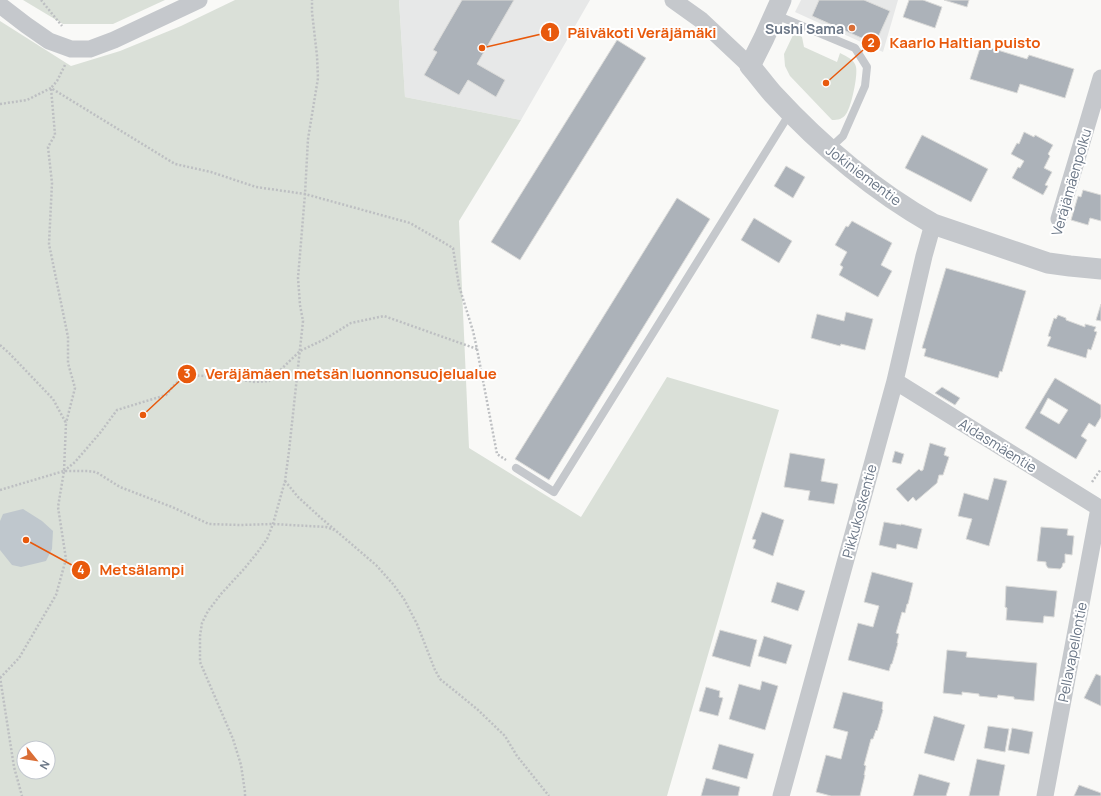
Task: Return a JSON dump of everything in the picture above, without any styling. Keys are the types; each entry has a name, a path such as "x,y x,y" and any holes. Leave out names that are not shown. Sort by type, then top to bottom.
{"street":[{"path":"0,5 50,41 71,49 90,48 114,40 199,0"},
{"name":"Jokiniementie","path":"673,0 701,20 750,66 772,93 829,149 870,183 918,215 933,224 1048,263 1101,269"},
{"path":"750,66 778,7"},
{"name":"Veräjämäenpolku","path":"1059,219 1101,78"},
{"name":"Pikkukoskentie","path":"780,796 896,381 924,256 933,224"},
{"name":"Aidasmäentie","path":"896,381 1100,509"},
{"name":"Pellavapellontie","path":"1045,796 1100,509"}],"lane":[{"path":"778,7 855,48 867,67 865,86 843,136 829,149"},
{"path":"516,468 554,492 791,112"}],"path":[{"path":"245,796 241,765 233,739 200,662 200,636 202,623 208,612 221,594 244,569 267,539 273,524 285,481 303,321 298,278 308,139 318,78 312,0"},
{"path":"0,104 27,100 51,88 64,69 71,49"},
{"path":"51,88 175,164 211,172 256,187 305,194 410,223 453,248 459,286 477,349 497,454 516,468"},
{"path":"22,796 14,767 0,677 19,658 56,595 66,559 58,507 64,470 66,423 75,388 68,363 68,337 49,244 52,183 48,147 55,135 51,88"},
{"path":"0,490 64,470 75,462 100,433 117,410 166,395 175,384 187,375 223,377 255,382 269,381 300,351 325,340 351,323 384,316 477,349"},
{"path":"0,346 9,353 53,399 66,423"},
{"path":"64,470 96,472 120,488 172,507 209,524 273,524 326,527 336,532"},
{"path":"285,481 298,497 336,532 376,565 393,584 404,599 417,624 432,664 440,679 477,708 495,725 505,736 517,756 549,796"}],"shaded area":[{"path":"23,0 165,0 113,24 63,24"},
{"path":"235,0 399,0 405,97 521,120 459,221 469,448 581,517 667,377 779,410 667,796 0,796 0,21 71,66 120,51 181,26"},
{"path":"399,0 590,0 521,120 405,97"},
{"path":"801,0 898,0 883,52 795,12"},
{"path":"794,33 802,37 804,47 837,62 840,53 850,58 854,62 856,67 856,77 852,99 848,111 842,118 832,120 790,76 785,66 784,54"},
{"path":"23,509 42,521 53,531 52,549 46,561 21,567 12,565 0,550 0,521 3,514"}],"building":[{"path":"462,0 514,0 477,64 505,80 496,97 468,80 459,95 424,75 437,52 433,50"},
{"path":"819,0 864,0 890,11 875,44 812,16"},
{"path":"909,0 923,0 942,7 935,28 903,17"},
{"path":"944,0 969,0 967,7"},
{"path":"617,40 646,58 520,260 491,242"},
{"path":"981,45 1027,59 1029,55 1074,69 1065,98 1020,84 1017,93 970,79"},
{"path":"1024,132 1034,137 1035,135 1053,145 1048,154 1050,156 1044,168 1052,172 1045,185 1048,186 1043,195 1012,178 1018,167 1020,168 1024,161 1011,154 1017,143 1019,144"},
{"path":"922,135 988,169 971,202 905,168"},
{"path":"786,166 805,177 793,198 774,186"},
{"path":"1083,190 1101,195 1101,221 1090,218 1088,225 1071,220 1078,196 1081,197"},
{"path":"677,198 710,219 549,480 515,459"},
{"path":"754,218 792,241 779,263 741,240"},
{"path":"852,221 892,243 881,265 892,271 878,297 839,275 843,267 840,265 847,252 835,245 846,226 848,227"},
{"path":"946,268 1026,291 1002,372 1000,371 998,378 924,356 926,349 922,348"},
{"path":"1101,304 1101,321 1096,320"},
{"path":"846,312 873,319 865,350 841,344 840,346 811,338 817,314 844,321"},
{"path":"1058,315 1066,318 1066,320 1085,327 1085,324 1096,327 1094,331 1097,332 1091,350 1088,349 1086,358 1047,346 1051,337 1048,336 1054,318 1056,319"},
{"path":"1055,378 1101,405 1101,417 1095,427 1089,423 1081,436 1087,440 1076,459 1025,428","holes":["1048,398 1068,410 1059,424 1040,413"]},
{"path":"942,387 960,398 955,405 935,393"},
{"path":"930,443 946,448 944,455 949,457 943,475 939,475 937,483 916,501 913,497 908,502 896,489 919,469 921,471 923,470"},
{"path":"895,451 904,454 901,464 892,462"},
{"path":"790,453 825,459 821,481 838,484 834,504 808,500 810,491 784,487"},
{"path":"994,478 1007,481 989,546 966,539 972,519 958,516 964,493 988,500"},
{"path":"762,512 784,520 773,556 753,548 756,540 752,539"},
{"path":"884,522 922,529 917,549 897,544 896,549 879,545"},
{"path":"1041,527 1068,529 1067,535 1074,536 1072,555 1065,554 1065,563 1063,563 1060,569 1048,568 1046,562 1037,561"},
{"path":"872,572 913,583 905,613 902,612 896,633 899,634 898,643 889,671 848,660 858,623 873,627 879,606 864,602"},
{"path":"777,582 805,591 798,611 771,602"},
{"path":"1006,586 1057,591 1054,617 1044,616 1043,623 1006,620"},
{"path":"720,630 757,640 750,667 712,656"},
{"path":"764,636 792,645 786,664 758,656"},
{"path":"947,650 967,652 966,657 1037,663 1034,701 1014,699 1014,697 998,695 997,698 962,692 962,695 943,693"},
{"path":"1096,674 1101,676 1101,706 1084,698"},
{"path":"762,681 778,686 765,730 729,719 739,684 760,690"},
{"path":"706,687 720,691 719,697 723,698 718,716 699,711"},
{"path":"843,692 883,702 883,710 877,731 876,730 873,739 871,739 864,765 866,766 865,775 860,796 831,796 816,792 826,755 841,759 848,732 833,728"},
{"path":"934,716 965,725 954,761 924,753"},
{"path":"988,726 1009,729 1005,752 984,748"},
{"path":"1012,728 1033,732 1029,754 1008,750"},
{"path":"719,744 754,754 747,779 712,769"},
{"path":"977,759 1005,765 999,796 969,796"},
{"path":"919,774 950,783 946,796 913,796"},
{"path":"706,778 740,787 738,796 701,796"},
{"path":"1079,785 1101,793 1101,796 1074,796"}],"place":[{"name":"Sushi Sama","path":"852,28"},
{"name":"Päiväkoti Veräjämäki","path":"482,48"},
{"name":"Kaarlo Haltian puisto","path":"826,83"},
{"name":"Veräjämäen metsän luonnonsuojelualue","path":"143,415"},
{"name":"Metsälampi","path":"26,540"}]}
